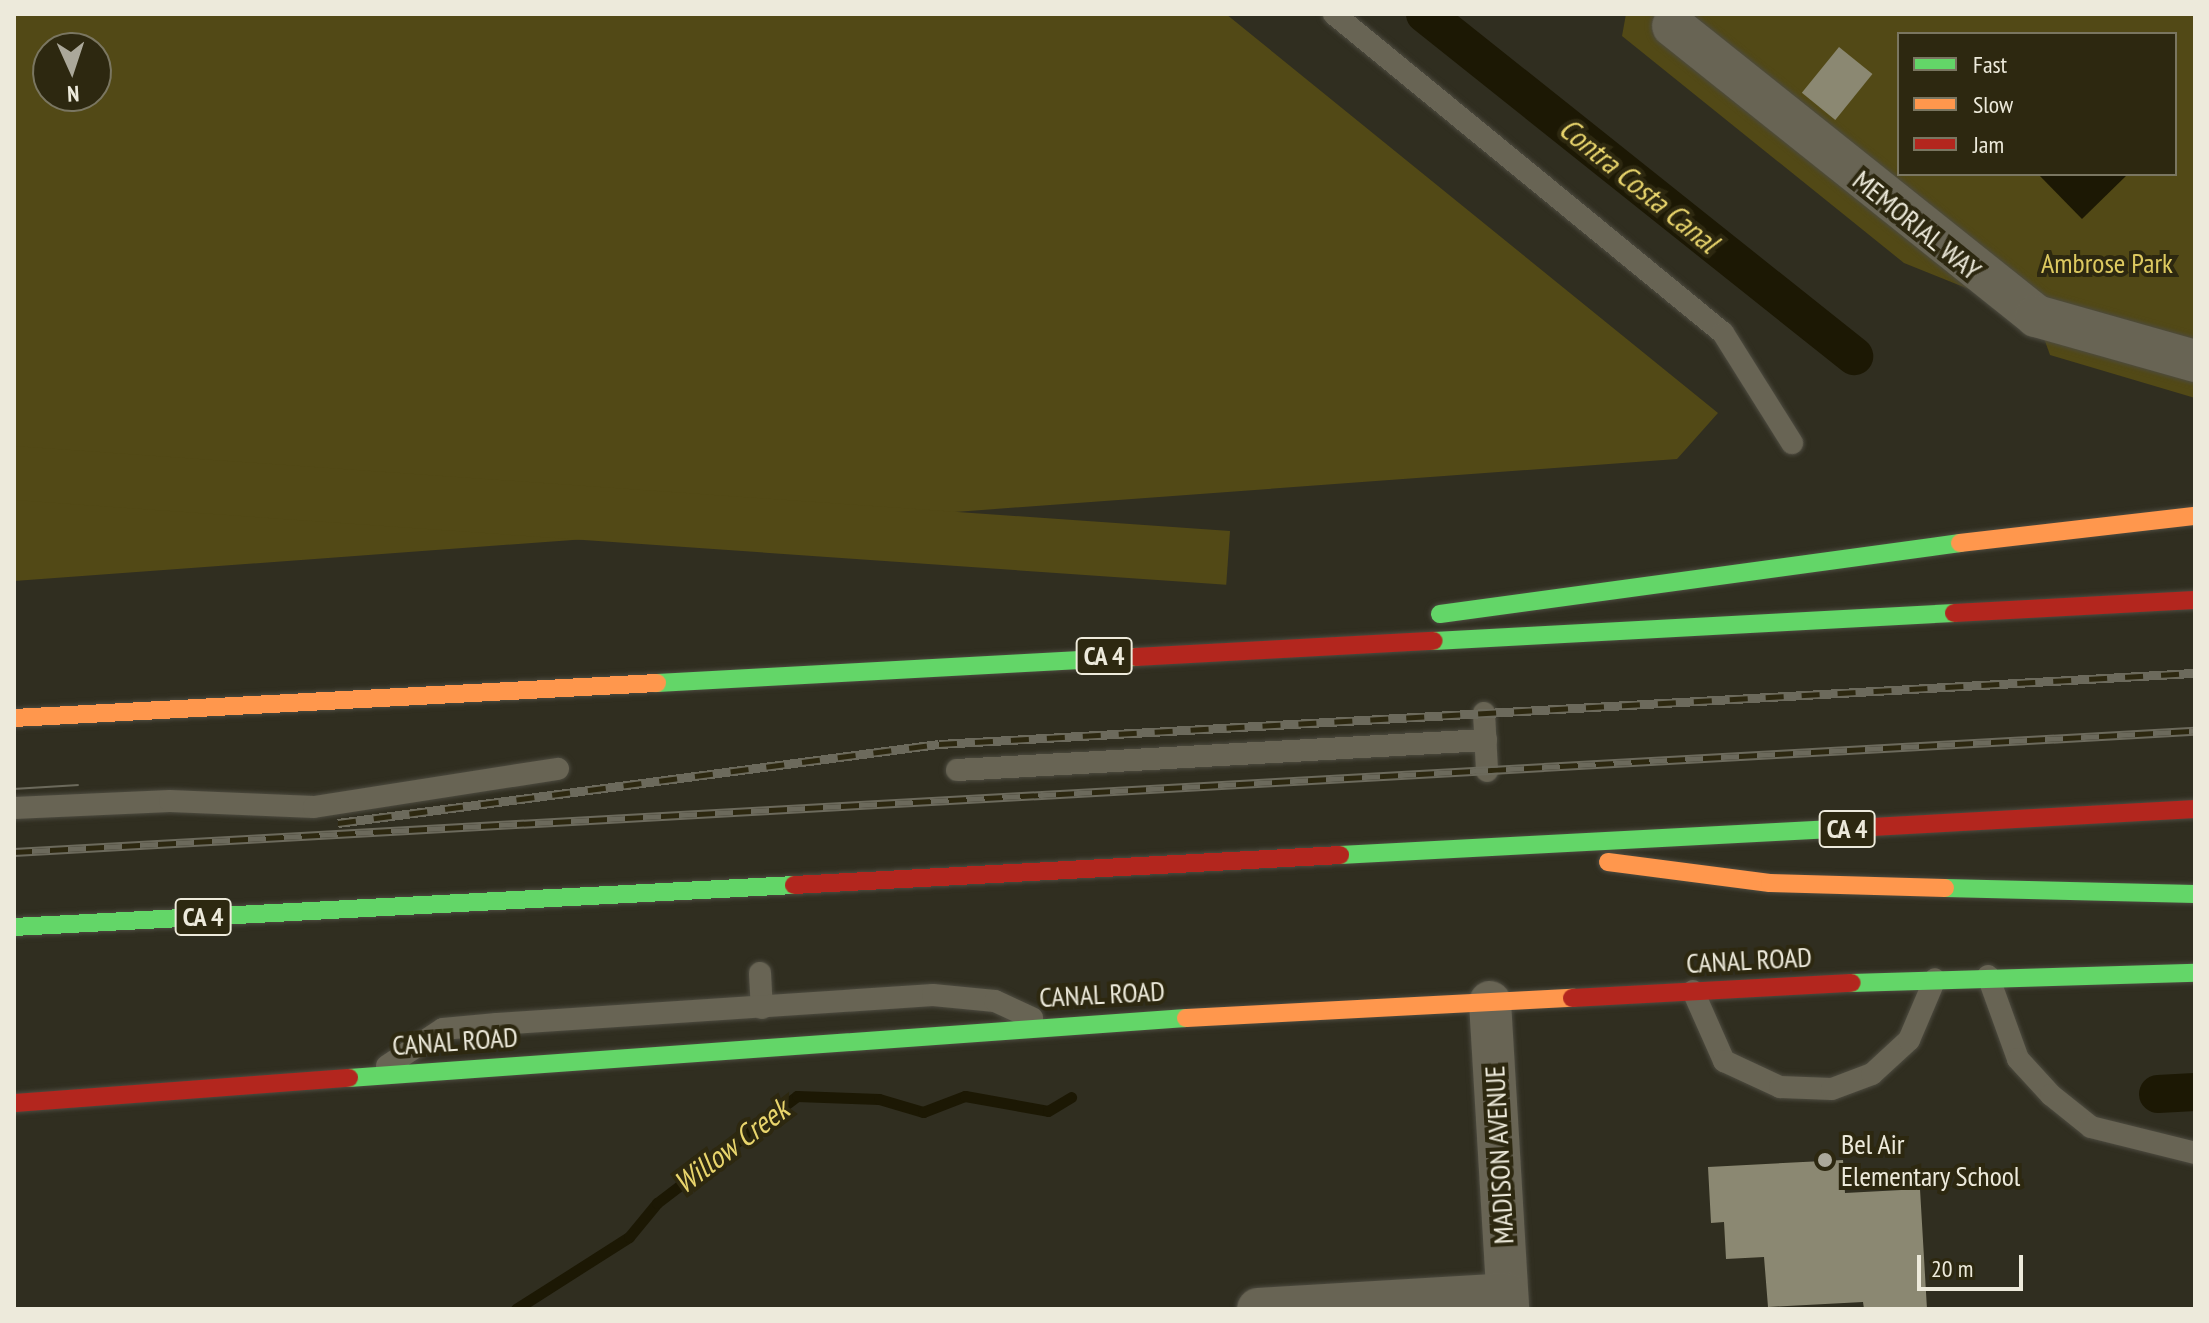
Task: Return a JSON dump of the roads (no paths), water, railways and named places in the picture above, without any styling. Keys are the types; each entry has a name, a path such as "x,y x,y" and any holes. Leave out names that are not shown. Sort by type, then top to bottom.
{"main road":[{"path":"1419,617 1759,566 2195,516"},
{"name":"CA 4","path":"14,718 1187,651 2195,600"},
{"path":"1187,651 1388,621"},
{"name":"CA 4","path":"14,927 2195,809"},
{"path":"1499,848 1770,883 2195,894"},
{"name":"CANAL ROAD","path":"14,1103 1046,1025 1988,976 2195,973"}],"street":[{"name":"MEMORIAL WAY","path":"1673,26 2036,316 2195,361"},
{"name":"MADISON AVENUE","path":"1490,1002 1508,1302"},
{"path":"1258,1309 1508,1302"}],"lane":[{"path":"1334,14 1723,333 1792,443"},
{"path":"1484,713 1487,771"},
{"path":"957,770 1486,740"},
{"path":"14,808 170,801 314,807 558,769"},
{"path":"760,973 762,1008"},
{"path":"1988,976 2018,1059 2051,1095 2091,1127 2195,1153"},
{"path":"1693,991 1724,1061 1780,1087 1832,1089 1872,1074 1909,1040 1935,979"},
{"path":"372,1076 443,1029 933,995 995,1001 1046,1025"}],"waterway":[{"name":"Contra Costa Canal","path":"1425,14 1854,356"},
{"name":"Contra Costa Canal","path":"2158,1094 2195,1092"},
{"name":"Willow Creek","path":"516,1309 629,1237 657,1203 797,1096 879,1099 923,1112 965,1096 1048,1111 1071,1097"}],"tram line":[{"path":"14,789 78,785"}],"railway":[{"path":"338,823 939,744 2195,673"},
{"path":"14,852 2195,731"}],"place":[{"name":"Bel Air Elementary School","path":"1825,1160"}],"park label":[{"name":"Ambrose Park","path":"2107,263"}]}
